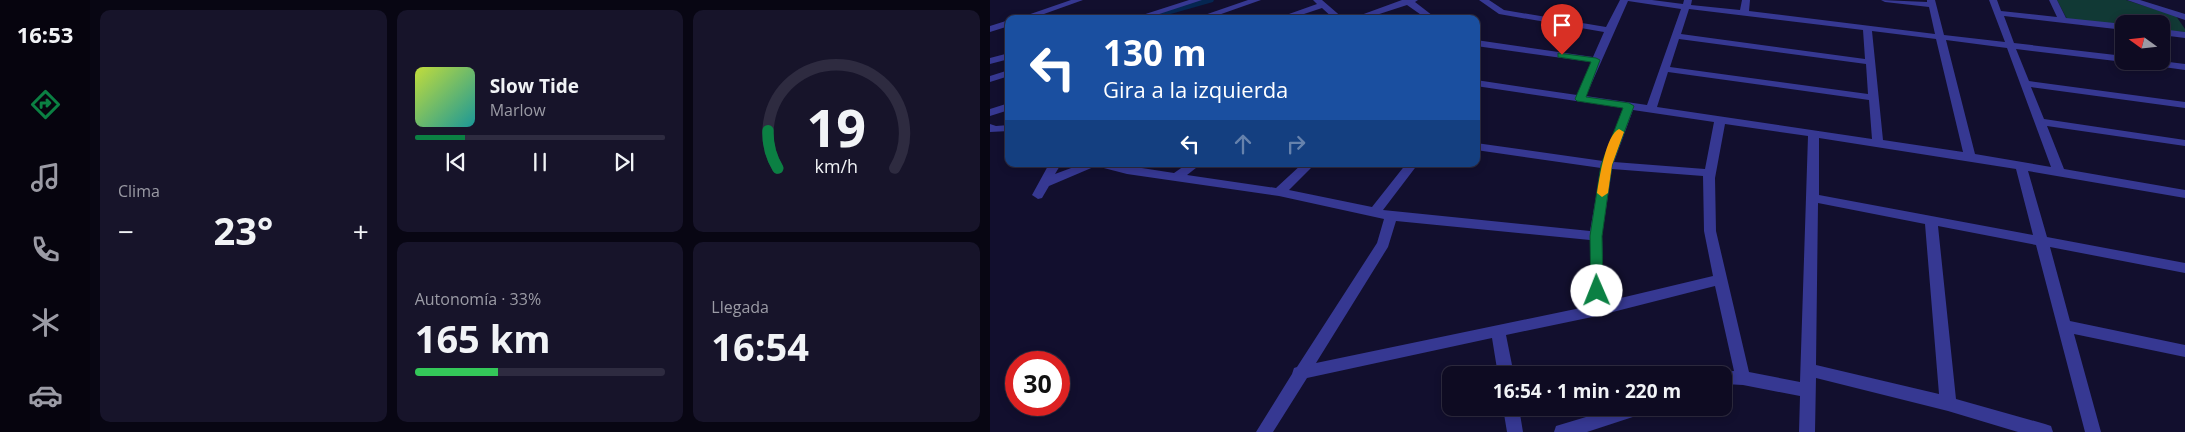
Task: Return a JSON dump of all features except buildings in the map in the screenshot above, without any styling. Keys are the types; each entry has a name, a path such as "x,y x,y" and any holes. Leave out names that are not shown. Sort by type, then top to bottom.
{"street":[{"path":"1032,15 1079,0"},
{"path":"1147,15 1198,0"},
{"path":"1210,15 1257,0"},
{"path":"1366,15 1409,0 1428,15"},
{"path":"1484,0 1502,12 1609,30"},
{"path":"1580,99 1609,30 1624,0"},
{"path":"1631,0 1687,3 1744,14 1867,27 2115,58"},
{"path":"1744,14 1746,0"},
{"path":"1885,0 1932,3 1970,157"},
{"path":"1992,0 2059,172"},
{"path":"2053,0 2063,20"},
{"path":"2131,0 2185,17"},
{"path":"1289,15 1320,2 1334,15"},
{"path":"1651,109 1687,3"},
{"path":"1998,13 2115,26"},
{"path":"990,29 1005,24"},
{"path":"1867,27 1878,143"},
{"path":"2170,33 2185,35"},
{"path":"1675,36 1870,62"},
{"path":"1480,44 1596,60"},
{"path":"990,61 1005,57"},
{"path":"2170,64 2185,66"},
{"path":"1664,69 1874,98"},
{"path":"990,79 1005,75"},
{"path":"2025,83 2185,105"},
{"path":"1480,84 1970,157 2185,194"},
{"path":"1597,310 1596,236 1607,165 1629,106"},
{"path":"990,113 1005,107"},
{"path":"1720,120 1710,173 1710,231 1743,378"},
{"path":"2040,122 2185,143"},
{"path":"991,130 1005,128"},
{"path":"1807,432 1814,133"},
{"path":"1480,147 1607,165 1710,173"},
{"path":"2021,165 2093,432"},
{"path":"1038,195 1053,167"},
{"path":"1045,183 1085,167"},
{"path":"1114,167 1279,192 1391,216 1596,236"},
{"path":"1176,177 1191,167"},
{"path":"1279,192 1306,167"},
{"path":"1374,213 1410,167"},
{"path":"1812,198 2185,268"},
{"path":"1264,432 1299,373 1383,244 1391,216"},
{"path":"1931,220 1948,404"},
{"path":"1299,373 1597,310 1722,279"},
{"path":"2064,326 2185,351"},
{"path":"1498,330 1504,366"},
{"path":"1807,369 1948,404 2045,432"},
{"path":"1732,377 1807,390"},
{"path":"1512,416 1515,432"},
{"path":"1562,432 1613,416"}],"green space":[{"path":"2057,0 2126,0 2176,16 2185,32 2170,31 2170,15 2115,15 2115,24 2067,19"}],"waterway":[{"path":"1154,15 1209,0"}],"slow traffic":[{"path":"1602,193 1607,165 1619,132"}],"route":[{"path":"1562,55 1596,60 1580,99 1629,106 1607,165 1596,236 1597,291"}]}
